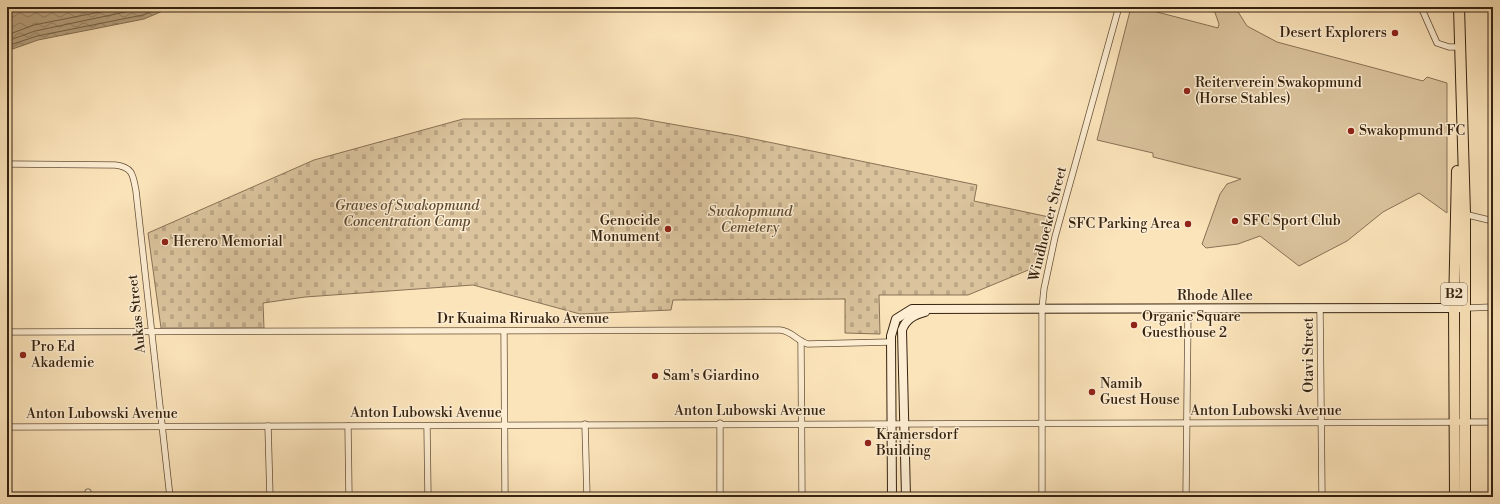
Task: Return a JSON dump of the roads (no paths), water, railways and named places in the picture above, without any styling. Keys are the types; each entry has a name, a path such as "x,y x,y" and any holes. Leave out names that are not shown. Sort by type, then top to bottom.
{"highway":[{"name":"B2","path":"1455,497 1466,308 1460,214 1459,7"},
{"name":"B2","path":"1460,214 1454,308 1465,497"}],"main road":[{"name":"Rhode Allee","path":"937,310 1466,308"},
{"path":"892,497 890,342 894,323 901,315 912,309 937,310"},
{"path":"906,497 902,330 906,322 912,317 937,310"}],"street":[{"path":"1421,7 1437,43 1449,47 1459,48"},
{"name":"Windhoeker Street","path":"1042,497 1042,309 1044,289 1055,237 1118,10"},
{"name":"Aukas Street","path":"7,164 91,164 123,166 132,173 136,191 170,497"},
{"path":"1460,214 1493,220"},
{"name":"Rhode Allee","path":"1466,308 1493,307"},
{"path":"1186,497 1188,309"},
{"name":"Otavi Street","path":"1320,309 1322,497"},
{"name":"Dr Kuaima Riruako Avenue","path":"7,332 780,330 790,332 801,341 813,344 890,342"},
{"path":"504,331 505,497"},
{"path":"801,341 802,497"},
{"name":"Anton Lubowski Avenue","path":"7,426 427,426 801,423 1321,424 1493,422"},
{"path":"585,424 587,497"},
{"path":"720,424 720,497"},
{"path":"268,426 270,497"},
{"path":"348,426 349,497"},
{"path":"427,426 428,497"}],"water":[{"path":"7,7 172,7 144,19 38,40 7,51"}],"place":[{"name":"Desert Explorers","path":"1395,33"},
{"name":"Reiterverein Swakopmund (Horse Stables)","path":"1187,91"},
{"name":"Swakopmund FC","path":"1351,131"},
{"name":"SFC Sport Club","path":"1235,221"},
{"name":"SFC Parking Area","path":"1188,224"},
{"name":"Genocide Monument","path":"668,229"},
{"name":"Herero Memorial","path":"165,242"},
{"name":"Organic Square Guesthouse 2","path":"1134,325"},
{"name":"Pro Ed Akademie","path":"23,355"},
{"name":"Sam's Giardino","path":"655,376"},
{"name":"Namib Guest House","path":"1092,392"},
{"name":"Kramersdorf Building","path":"868,443"}],"park label":[{"name":"Graves of Swakopmund Concentration Camp","path":"407,214"},
{"name":"Swakopmund Cemetery","path":"750,220"}]}
